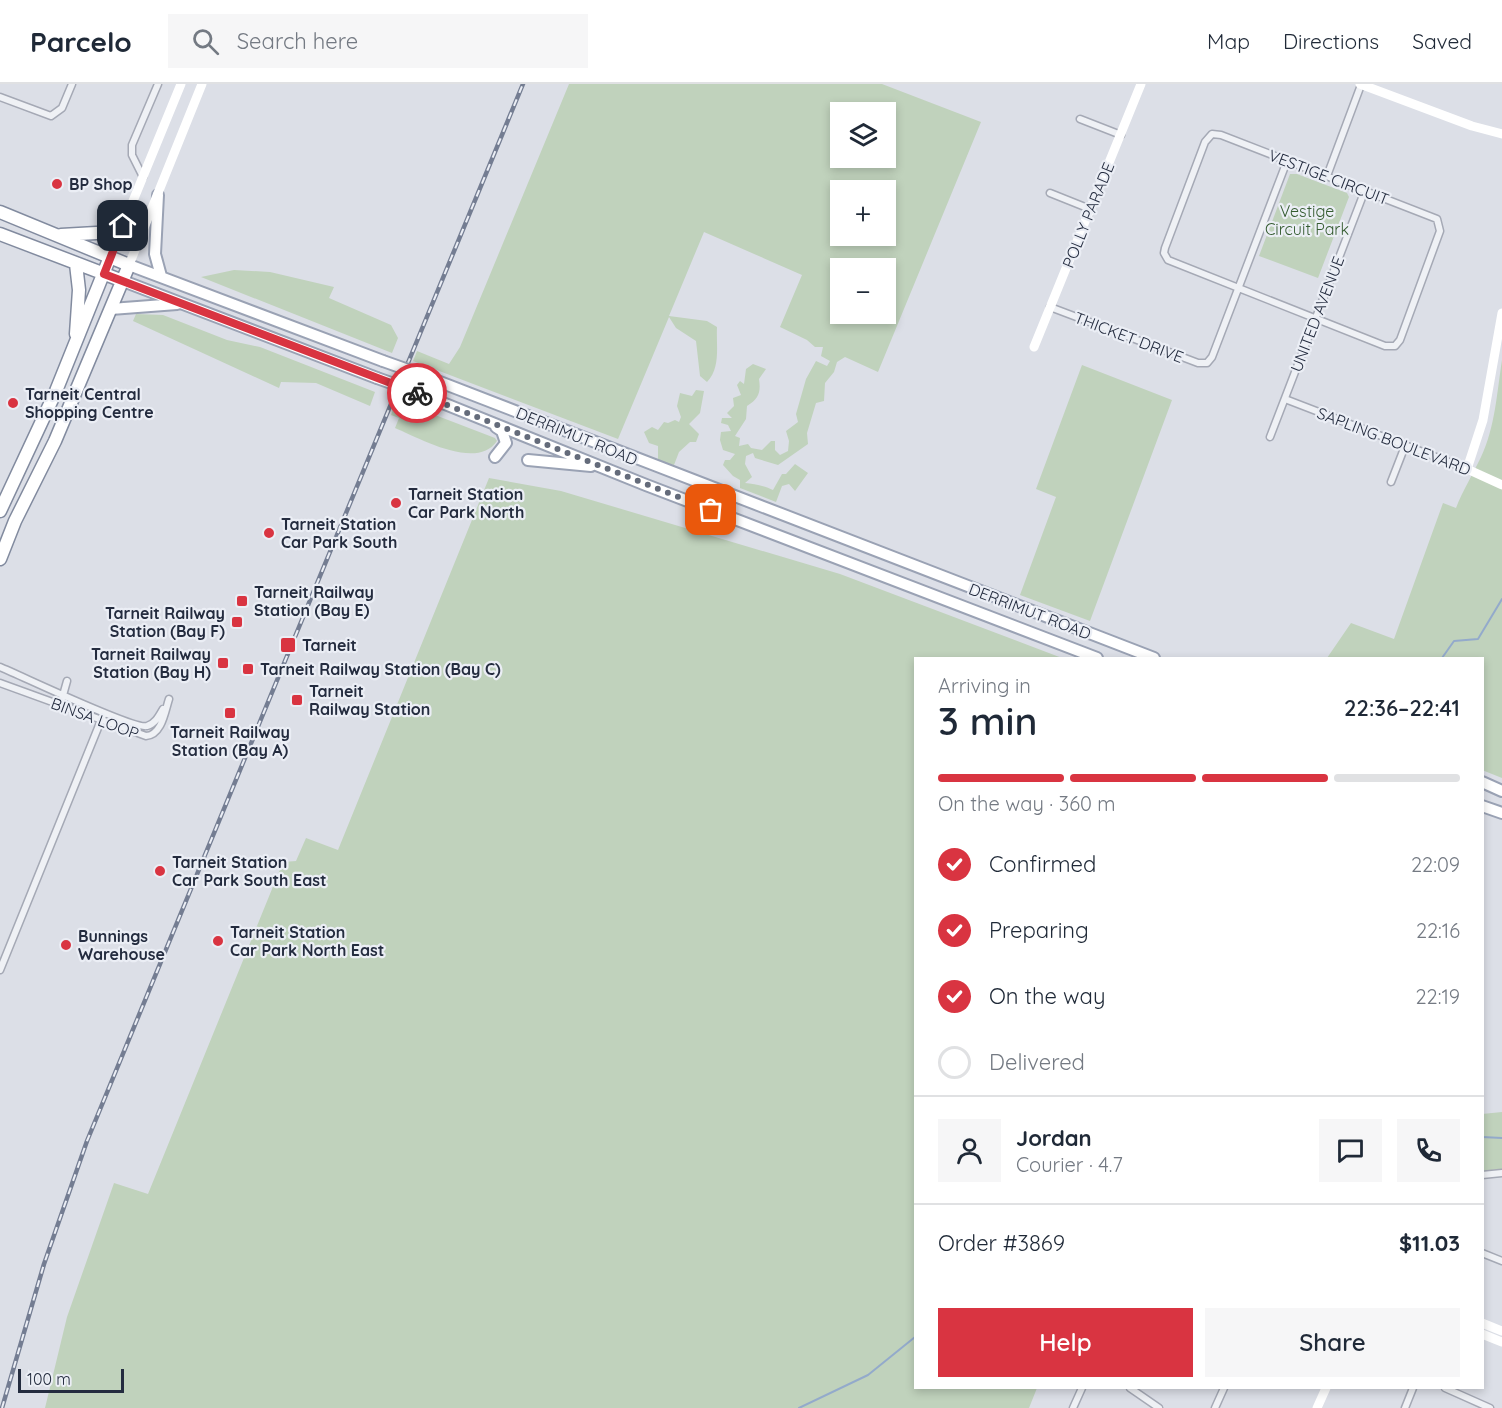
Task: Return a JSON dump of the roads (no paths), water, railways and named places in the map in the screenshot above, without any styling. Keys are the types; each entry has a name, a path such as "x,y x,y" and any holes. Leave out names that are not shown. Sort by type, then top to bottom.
{"highway":[{"name":"DERRIMUT ROAD","path":"0,213 129,264"},
{"path":"54,235 108,232 123,226"},
{"name":"DERRIMUT ROAD","path":"0,234 123,281"},
{"path":"0,511 76,344 110,257"},
{"path":"76,264 79,290 76,344"},
{"path":"0,559 15,521 55,441 129,264"}],"main road":[{"path":"158,195 155,254 161,276"},
{"name":"DERRIMUT ROAD","path":"129,264 548,423 657,468 1151,657"},
{"name":"DERRIMUT ROAD","path":"123,281 408,389 600,467 1094,657"},
{"path":"111,309 184,303"},
{"path":"491,423 502,431 506,439 501,453 495,457"},
{"path":"538,442 548,423"},
{"path":"528,460 600,467"},
{"path":"1484,783 1502,790"},
{"path":"1484,807 1502,813"}],"street":[{"path":"0,97 44,115 56,114 62,108 72,84"},
{"path":"143,177 132,155 132,145 158,84"},
{"path":"110,257 181,84"},
{"path":"129,264 202,84"},
{"name":"POLLY PARADE","path":"1034,347 1142,84"},
{"path":"1327,176 1360,84 1472,126 1502,134"},
{"path":"1080,119 1121,135"},
{"name":"VESTIGE CIRCUIT","path":"1239,288 1173,263 1164,253 1205,142 1212,134 1221,135 1434,216 1440,222 1440,231 1398,343 1388,347 1315,319"},
{"name":"THICKET DRIVE","path":"1050,307 1202,364 1212,357 1287,161"},
{"name":"UNITED AVENUE","path":"1270,437 1365,190"},
{"path":"1050,193 1090,209"},
{"path":"1239,288 1308,314 1315,319"},
{"path":"1467,469 1481,426 1502,313"},
{"name":"SAPLING BOULEVARD","path":"1285,399 1467,469 1502,485"},
{"path":"1391,482 1405,446"},
{"path":"0,667 104,713 0,970"},
{"path":"60,706 67,681"},
{"name":"BINSA LOOP","path":"0,683 100,721 151,736 158,729 169,699 156,721 147,726 104,713"},
{"path":"1484,1175 1502,1173"},
{"path":"1484,1254 1502,1261"},
{"path":"1484,1324 1502,1331"},
{"path":"1484,1335 1502,1342"},
{"path":"1073,1408 1082,1389"},
{"path":"1131,1389 1159,1408"},
{"path":"1215,1408 1224,1389"},
{"path":"1317,1408 1326,1389"},
{"path":"1405,1408 1413,1389"},
{"path":"1447,1389 1490,1408"}],"waterway":[{"path":"1443,657 1454,641 1478,639 1502,599"},
{"path":"1484,1137 1502,1138"},
{"path":"799,1408 868,1375 914,1338"}],"railway":[{"path":"2,1408 44,1264 87,1141 523,84"}],"place":[{"name":"BP Shop","path":"57,184"},
{"name":"Tarneit Central Shopping Centre","path":"13,403"},
{"name":"Tarneit Station Car Park North","path":"396,503"},
{"name":"Tarneit Station Car Park South","path":"269,533"},
{"name":"Tarneit Railway Station (Bay E)","path":"242,601"},
{"name":"Tarneit Railway Station (Bay F)","path":"237,622"},
{"name":"Tarneit","path":"288,645"},
{"name":"Tarneit Railway Station (Bay H)","path":"223,663"},
{"name":"Tarneit Railway Station (Bay C)","path":"248,669"},
{"name":"Tarneit Railway Station","path":"297,700"},
{"name":"Tarneit Railway Station (Bay A)","path":"230,713"},
{"name":"Tarneit Station Car Park South East","path":"160,871"},
{"name":"Tarneit Station Car Park North East","path":"218,941"},
{"name":"Bunnings Warehouse","path":"66,945"}],"park label":[{"name":"Vestige Circuit Park","path":"1307,220"}]}
